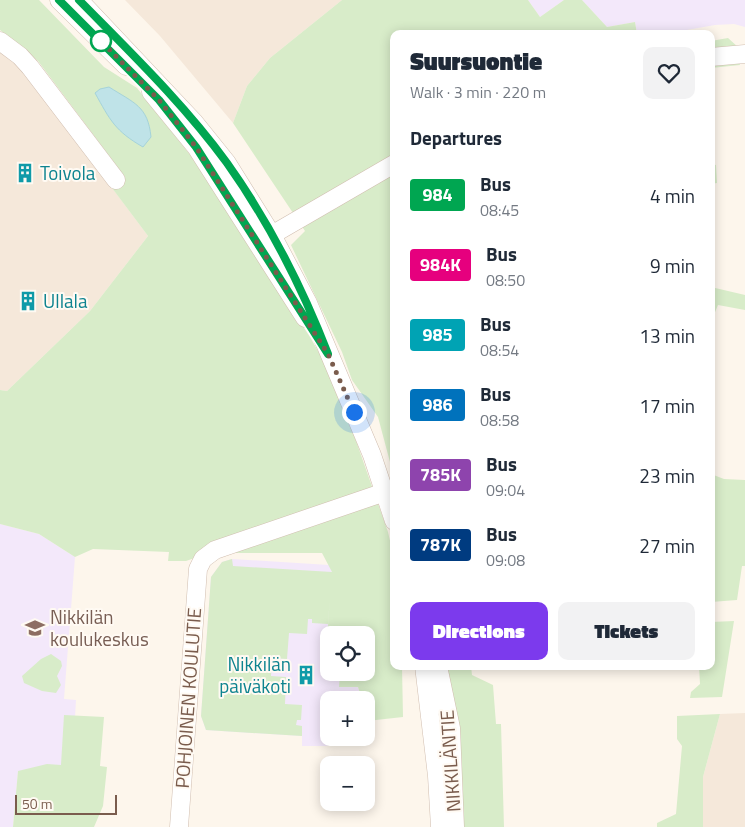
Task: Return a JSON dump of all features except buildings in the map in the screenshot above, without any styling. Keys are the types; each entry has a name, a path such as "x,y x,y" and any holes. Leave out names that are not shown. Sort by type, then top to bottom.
{"street":[{"path":"59,0 159,100 265,239"},
{"path":"79,0 194,122 227,163 265,239 277,276 328,354 372,456 390,509"},
{"path":"0,41 20,56 30,67 116,180"},
{"path":"715,57 745,54"},
{"path":"265,239 390,166"},
{"name":"POHJOINEN KOULUTIE","path":"179,827 198,569 203,559 215,550 384,492"},
{"name":"NIKKILÄNTIE","path":"424,670 437,776 440,827"},
{"name":"NIKKILÄNTIE","path":"439,670 451,728 455,827"}],"shaded area":[{"path":"125,0 342,0 270,58 247,86 233,123 160,36"},
{"path":"528,0 564,0 540,17"},
{"path":"582,0 745,0 745,27 734,24 687,30 636,30 635,22 607,27"},
{"path":"0,50 21,66 148,236 90,311 7,391 0,390"},
{"name":"Nikkilän koulukeskus","path":"0,524 39,534 75,557 64,699 76,700 72,770 18,771 13,827 0,827"},
{"path":"232,559 329,565 332,572 328,626 320,626 320,681 340,681 340,687 358,687 359,691 320,691 320,746 302,746 302,736 206,730 201,716 211,577 222,562"},
{"path":"745,713 745,827 703,827 703,777 720,714"}],"green space":[{"path":"0,0 39,0 104,67 137,88 191,156 310,337 326,365 355,438 390,541 390,670 402,670 403,717 375,720 375,691 359,691 358,687 339,687 339,681 375,681 375,626 328,626 330,596 328,624 312,623 312,619 308,619 307,634 289,633 287,659 272,658 271,676 286,677 285,704 302,705 301,720 297,720 296,725 302,726 302,736 206,730 201,716 211,577 222,562 232,559 233,566 332,572 322,553 209,553 186,561 168,561 169,552 93,549 75,557 39,534 0,524 0,390 7,391 90,311 148,236 112,188 125,177 38,61 0,30"},
{"path":"342,0 528,0 540,17 564,0 582,0 607,27 635,22 636,30 390,30 390,462 378,417 352,380 342,352 291,245 305,231 233,123 247,86 270,58"},
{"path":"728,38 738,47 740,65 715,68 715,40"},
{"path":"715,165 716,165 717,183 715,183"},
{"path":"715,288 745,295 745,310 718,305 715,312"},
{"path":"715,476 724,479 745,480 745,566 742,566 737,600 715,602"},
{"path":"734,621 722,697 690,698 691,692 700,684 699,670 715,670 715,622"},
{"path":"51,654 61,661 62,666 57,676 61,685 56,693 42,691 24,683 22,676 41,659"},
{"path":"444,670 471,670 472,675 493,685 496,724 501,724 504,827 460,827"},
{"path":"720,714 703,777 703,827 657,827 657,823 676,814 682,746 677,739 677,716"},
{"path":"64,715 104,717 100,766 107,767 103,806 94,827 13,827 18,771 47,764 61,765"}],"water":[{"path":"109,87 138,106 147,118 151,137 143,147 126,136 109,118 95,93 100,89"}],"bus line":[{"name":"984","path":"59,0 159,100 196,147 328,354 308,303 291,269 227,163 194,122 79,0"}],"place":[{"name":"Toivola","path":"25,173"},
{"name":"Ullala","path":"28,301"},
{"name":"Nikkilän koulukeskus","path":"35,628"},
{"name":"Nikkilän päiväkoti","path":"306,675"}],"route":[{"path":"101,41 99,39 159,100 196,147 328,354 354,412"}]}
